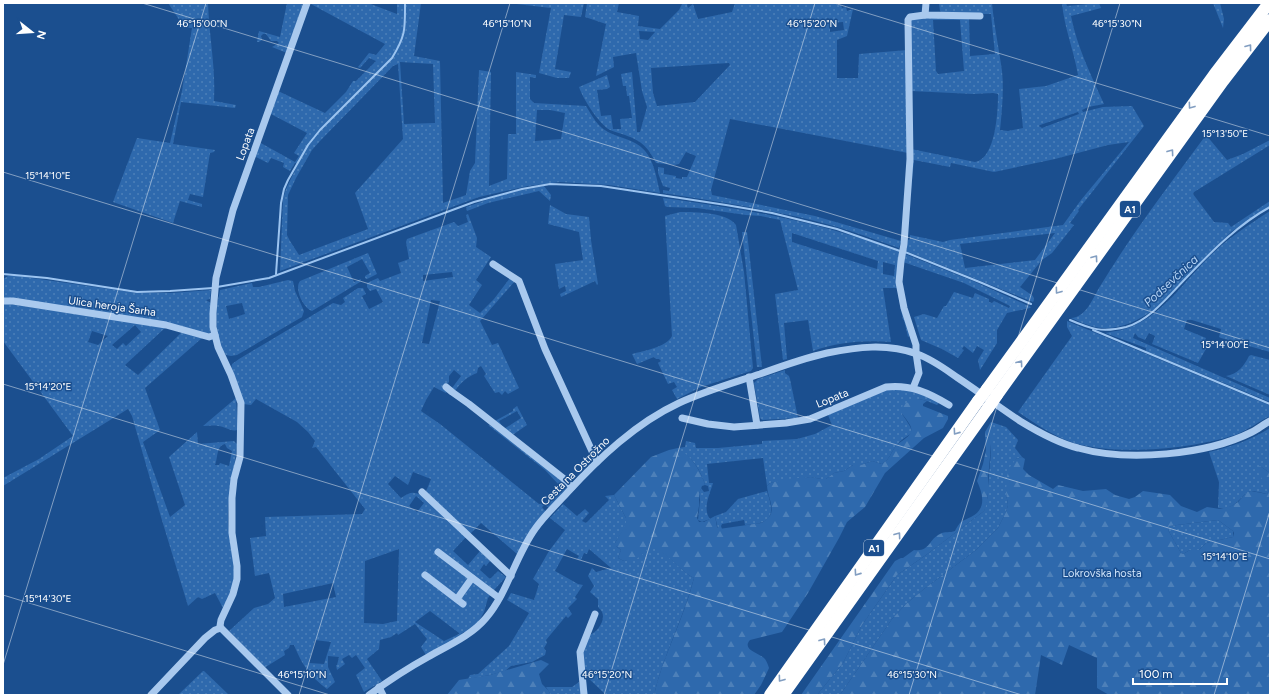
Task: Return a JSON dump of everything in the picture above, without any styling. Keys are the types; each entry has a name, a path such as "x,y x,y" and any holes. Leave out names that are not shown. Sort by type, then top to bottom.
{"highway":[{"name":"A1","path":"992,392 1214,75 1269,3"},
{"name":"A1","path":"770,695 983,404 1270,20"},
{"name":"A1","path":"784,695 983,404"}],"street":[{"name":"Lopata","path":"215,335 212,313 216,278 236,202 307,3"},
{"path":"925,15 926,3"},
{"path":"913,388 919,373 916,345 904,308 899,282 904,244 910,159 910,63 908,20 910,17 925,15 980,16"},
{"path":"493,264 519,281 545,349 597,462"},
{"name":"Ulica heroja Šarha","path":"3,301 14,301 166,325 209,337 215,335"},
{"path":"215,335 218,347 231,375 240,403 240,457 234,479 232,498 232,533 237,566 236,579 233,594 221,620 221,628 288,695"},
{"name":"Cesta na Ostrožno","path":"369,695 413,665 477,627 487,617 511,576 534,530 572,487 597,462 633,431 679,403 706,392 824,354 867,346 890,348 916,353 948,371 1023,422 1052,439 1091,452 1142,455 1184,452 1221,444 1251,432 1270,421"},
{"path":"749,377 757,425"},
{"path":"446,386 563,478 572,487"},
{"name":"Lopata","path":"682,418 708,424 734,427 786,423 810,419 886,387 896,386 913,388 949,405"},
{"path":"422,492 511,576"},
{"path":"438,552 499,598"},
{"path":"425,575 460,601 472,578"},
{"path":"584,695 580,652 596,614"},
{"path":"151,695 205,638 215,630 221,628"},
{"path":"379,688 383,695"}],"green space":[{"path":"168,3 208,3 214,77 214,101 236,105 235,108 181,102 173,144 215,150 214,152 210,153 203,197 190,194 188,200 202,204 202,207 180,201 173,223 113,202 137,138 170,143 182,91 192,28 184,27"},
{"path":"287,3 303,3 287,53 272,47 279,43 277,41 271,41 266,34 263,34 261,36 262,40 257,42 259,31 280,37"},
{"path":"309,3 368,3 397,14 397,3 421,3 414,56 440,61 443,203 466,195 470,171 475,163 479,70 491,72 489,186 507,179 508,134 516,134 516,72 536,75 536,78 530,77 530,99 534,103 586,106 604,130 630,140 640,146 648,155 656,173 660,193 609,185 560,182 528,186 479,197 280,271 283,199 298,164 295,163 290,171 283,167 284,163 271,158 268,163 254,156 259,142 295,162 299,156 294,153 307,133 269,113 278,91 325,113 346,92 353,81 356,81 376,61 369,58 360,68 358,67 369,53 376,55 385,44","holes":["400,62 433,64 435,123 404,124","398,64 403,139 355,193 368,229 299,255 287,235 288,195 296,178 312,150 393,66","537,110 550,110 565,113 561,139 535,141"]},
{"path":"507,3 584,3 581,17 564,15 555,69 571,72 569,78 557,78 539,73 551,8"},
{"path":"587,3 619,3 617,12 639,16 638,26 660,29 679,10 682,4 675,3 688,3 688,8 693,4 698,19 732,12 735,3 836,3 837,5 841,5 842,8 846,7 847,11 853,9 847,36 837,40 837,78 858,78 859,54 908,50 908,153 730,119 711,190 712,195 815,216 901,241 899,248 847,230 789,215 663,193 663,190 669,191 670,188 663,186 658,173 658,167 664,168 664,174 676,176 676,178 682,179 682,177 687,177 696,156 686,152 679,164 674,165 656,163 644,145 631,137 610,130 596,117 579,87 607,75 610,87 607,89 597,90 601,116 611,115 613,129 621,129 620,119 632,118 629,96 627,96 626,86 623,86 621,74 632,72 637,132 640,132 647,107 642,91 636,53 613,57 614,67 596,76 606,24 585,17","holes":["843,22 844,30 830,32 830,23","639,31 655,32 648,40 640,39","729,63 730,65 695,102 657,106 653,93 651,68"]},
{"path":"939,3 992,3 1003,78 1000,130 1008,131 1023,128 1019,89 1046,86 1078,75 1062,3 1066,3 1067,6 1099,3 1101,8 1071,16 1089,72 1104,104 1088,107 1082,110 1083,112 1103,107 1132,106 1144,126 1078,210 1079,211 1070,223 1074,225 1052,253 1042,260 1020,287 1033,296 1033,302 906,251 910,235 943,242 1063,225 1081,200 1129,142 1108,145 1055,159 994,172 951,163 950,167 914,160 911,190 911,149 975,162 982,159 992,143 996,122 998,94 911,91 911,20 925,17 969,16 970,56 995,54 991,14 943,14 940,11","holes":["933,20 960,20 964,71 938,74 936,71","1078,112 1079,114 1042,128 1039,126","1055,233 1035,260 965,268 960,244"]},
{"path":"1213,3 1220,3 1224,19 1223,28"},
{"path":"1206,135 1227,160 1243,154 1270,140 1270,145 1194,192 1193,194 1214,222 1228,223 1231,227 1270,201 1270,206 1231,232 1155,309 1133,322 1117,327 1100,328 1071,318 1081,315 1091,303 1111,268 1137,229"},
{"path":"544,186 551,195 550,201 539,191 488,203 467,211 466,207 507,193"},
{"path":"663,198 786,218 831,229 900,252 897,272 911,335 908,337 897,288 883,288 891,342 852,342 813,351 808,320 784,323 787,359 783,360 775,294 798,290 780,220 761,216 697,208 665,206","holes":["792,233 878,261 877,269 792,242","883,262 895,265 894,276 883,274"]},
{"path":"550,205 566,214 589,217 597,285 595,281 561,297 560,294 566,291 565,286 559,289 555,264 583,260 579,232 548,224"},
{"path":"1270,211 1270,352 1221,338 1219,337 1221,329 1192,320 1187,320 1184,329 1206,338 1203,345 1207,347 1198,363 1152,344 1155,336 1149,333 1145,340 1138,337 1135,333 1133,338 1270,398 1270,402 1146,351 1146,348 1105,333 1131,327 1147,319 1177,292 1213,253 1241,230"},
{"path":"680,212 718,215 726,217 736,225 744,272 753,368 751,371 701,387 677,399 672,390 677,387 674,382 668,384 658,363 661,361 659,359 654,357 637,364 632,354 660,346 672,336 665,216"},
{"path":"468,214 477,238 476,247 491,257 476,280 482,285 469,305 480,313 494,299 510,278 515,281 480,321 492,345 498,343 519,388 508,394 505,391 502,395 499,392 495,393 484,376 486,374 481,366 478,368 477,373 464,380 455,391 452,388 461,376 454,370 449,376 449,382 447,384 448,390 446,393 434,387 421,411 440,424 539,504 552,498 559,485 545,470 488,425 492,426 570,487 549,508 545,505 542,507 546,512 517,554 481,523 469,535 425,494 431,479 413,472 408,485 395,476 388,484 401,498 411,493 421,495 467,536 453,551 468,565 480,551 490,561 486,566 484,564 480,570 490,579 498,571 506,577 488,598 484,612 478,623 466,633 464,632 461,634 462,636 426,655 421,647 427,639 415,624 398,635 397,633 391,637 380,640 379,649 367,659 382,681 364,692 356,675 365,668 356,655 352,658 349,655 342,659 345,664 337,670 336,665 339,657 328,656 328,667 335,682 327,689 307,670 294,645 290,645 289,648 284,651 285,655 264,668 229,631 254,608 268,604 275,598 269,573 255,576 250,538 266,536 265,517 362,514 365,509 316,447 312,448 315,441 297,422 256,399 251,405 243,404 231,369 232,364 333,303 341,305 345,302 343,298 358,288 363,288 366,294 362,296 369,309 383,302 376,289 370,291 367,287 367,283 378,278 380,281 401,273 398,263 409,259 406,242 407,239 454,222 458,226 468,222 466,215","holes":["452,272 453,277 423,281 423,275","431,300 440,301 429,344 422,343","416,496 424,503 417,512 409,506","399,549 397,621 383,624 364,623 365,561","333,583 336,597 284,607 283,594","430,611 459,633 444,641 415,622","315,640 331,642 324,664 309,663"]},
{"path":"742,232 747,232 762,367 757,367"},
{"path":"368,253 377,274 367,279 365,278 365,276 370,273 362,259 347,267 354,282 361,279 360,282 312,311 305,306 300,298 298,289 298,284 300,281"},
{"path":"905,254 973,281 1031,307 1007,313 997,330 997,343 980,370 978,360 984,350 977,346 973,353 964,346 962,349 964,350 958,358 921,340 914,317 924,314 937,318 954,292 973,298 975,293 989,299 989,302 992,303 994,301 1009,308 1010,306 964,283 903,262"},
{"path":"8,276 18,276 137,293 171,293 211,290 210,299 206,300 211,303 210,334 3,299 3,279"},
{"path":"288,280 293,281 295,291 304,311 302,317 237,355 226,355 222,349 217,330 217,303 220,290 252,283 253,287","holes":["242,303 245,314 229,319 226,306"]},
{"path":"3,303 166,327 125,365 138,375 182,332 202,338 145,388 160,430 143,442 170,517 185,505 169,457 197,432 198,444 234,441 237,444 229,499 228,518 234,577 231,591 223,608 215,593 202,599 198,597 188,606 132,416 128,409 3,486 3,478 39,459 73,436 3,341","holes":["135,325 141,332 126,346 123,343 117,349 112,345","92,331 108,336 98,345 88,342","225,444 227,448 232,451 229,466 220,463 219,465 215,465 220,447"]},
{"path":"1067,321 1269,405 1270,416 1235,435 1198,444 1177,447 1133,450 1112,449 1074,443 1059,437 1018,412 1072,336 1067,327"},
{"path":"1251,355 1270,360 1270,395 1226,376 1240,369"},
{"path":"785,370 785,373 790,379 798,418 762,420 760,418 754,383 758,379"},
{"path":"896,389 913,392 940,402 937,405 919,399 902,414 912,431 896,446 889,458 882,464 872,461 861,465 853,465 844,471 834,473 826,479 811,477 770,483 767,486 763,458 707,464 709,483 713,483 707,506 710,519 702,522 698,520 700,500 699,494 701,488 704,492 709,491 708,486 705,485 701,474 692,460 678,450 678,448 685,447 686,441 695,443 696,448 718,448 762,444 762,441 797,439 815,434 832,425 828,415 887,390"},
{"path":"236,398 238,430 216,426 203,426"},
{"path":"919,399 927,401 923,404 923,406 948,416 943,428 924,438 885,473 865,507 847,522 808,593 782,632 750,640 748,643 749,649 763,657 769,668 761,685 754,695 654,695 694,578 655,548 649,547 641,556 633,559 624,561 618,558 621,550 615,545 615,543 626,524 626,518 614,495 651,457 678,448 695,464 704,481 705,485 702,486 699,494 697,518 699,522 704,522 715,516 717,527 719,529 761,523 770,516 772,511 767,486 770,483 787,479 811,477 826,479 834,473 844,471 853,465 861,465 872,461 882,464 885,462 897,445 911,432 910,425 901,412 903,404"},
{"path":"517,406 527,425 511,436 493,422 513,411 513,409","holes":["517,411 521,418 504,429 499,421"]},
{"path":"991,422 1006,427 1018,440 1015,448 1022,457 1016,459 1006,493 1008,505 998,528 976,550 906,604 892,619 840,695 817,695 843,663 862,625 897,575 984,511 988,496 991,452"},
{"path":"991,422 988,495 984,511 897,575 862,625 843,663 817,695 801,695 895,561 903,558 914,550 923,549 940,534 955,531 962,522 980,510 982,506 982,496 977,481 986,450 985,432"},
{"path":"1270,428 1270,473 1260,466 1269,490 1267,494 1251,491 1230,507 1218,508 1219,482 1209,452 1241,443"},
{"name":"Lokrovška hosta","path":"1022,457 1025,459 1023,469 1029,475 1053,489 1058,485 1083,491 1106,489 1115,495 1129,499 1135,497 1143,491 1170,495 1181,506 1197,512 1207,507 1220,509 1231,506 1238,502 1247,492 1251,491 1267,494 1269,490 1256,469 1260,466 1270,473 1270,695 1109,695 1097,688 1097,658 1069,645 1062,665 1041,655 1035,695 840,695 892,619 906,604 976,550 998,528 1008,505 1006,493 1007,476 1010,467 1016,459","holes":["1218,520 1233,531 1233,537 1206,543 1199,550 1190,550 1183,554 1168,530 1169,526"]},
{"path":"767,491 771,506 770,517 761,523 745,525 744,520 722,524 722,529 718,529 715,516 726,512 738,499"},
{"path":"614,495 626,518 627,524 615,543 621,550 618,558 624,561 631,559 647,549 649,546 667,555 694,578 654,695 606,695 585,675 588,695 585,695 580,658 589,635 598,629 603,619 602,611 598,607 598,599 590,592 594,586 588,576 592,568 596,572 611,568 589,549 587,554 584,553 581,560 577,559 579,556 567,549 555,571 578,584 583,585 575,597 577,599 568,608 572,614 568,618 566,616 546,640 547,643 544,648 546,651 545,655 532,662 511,666 505,671 468,679 470,675 478,674 509,646 529,613 507,600 511,593 534,600 539,584 533,579 549,551 565,530 550,518 563,504 577,516 585,509 589,513 582,521 586,523 609,500 605,496"},
{"path":"1218,520 1233,531 1233,537 1206,543 1199,550 1190,550 1183,554 1168,530 1169,526"},
{"path":"541,660 549,664 539,674 542,684 551,695 447,695 459,680 490,675"},
{"path":"204,671 229,695 178,695"},
{"path":"579,682 582,695 551,695 546,687 572,687"}],"waterway":[{"path":"276,274 281,203 284,189 288,180 308,145 320,130 392,58 404,32 405,3"},
{"path":"217,287 269,278 474,202 522,189 550,184 601,186 772,213 837,229 900,251"},
{"name":"Podsevčnica","path":"1070,320 1091,328 1110,330 1126,327 1144,318 1160,305 1207,256 1237,229 1270,207"},
{"path":"905,252 1031,304"},
{"path":"3,274 47,278 137,292 213,288"},
{"path":"1093,330 1270,404"}]}
